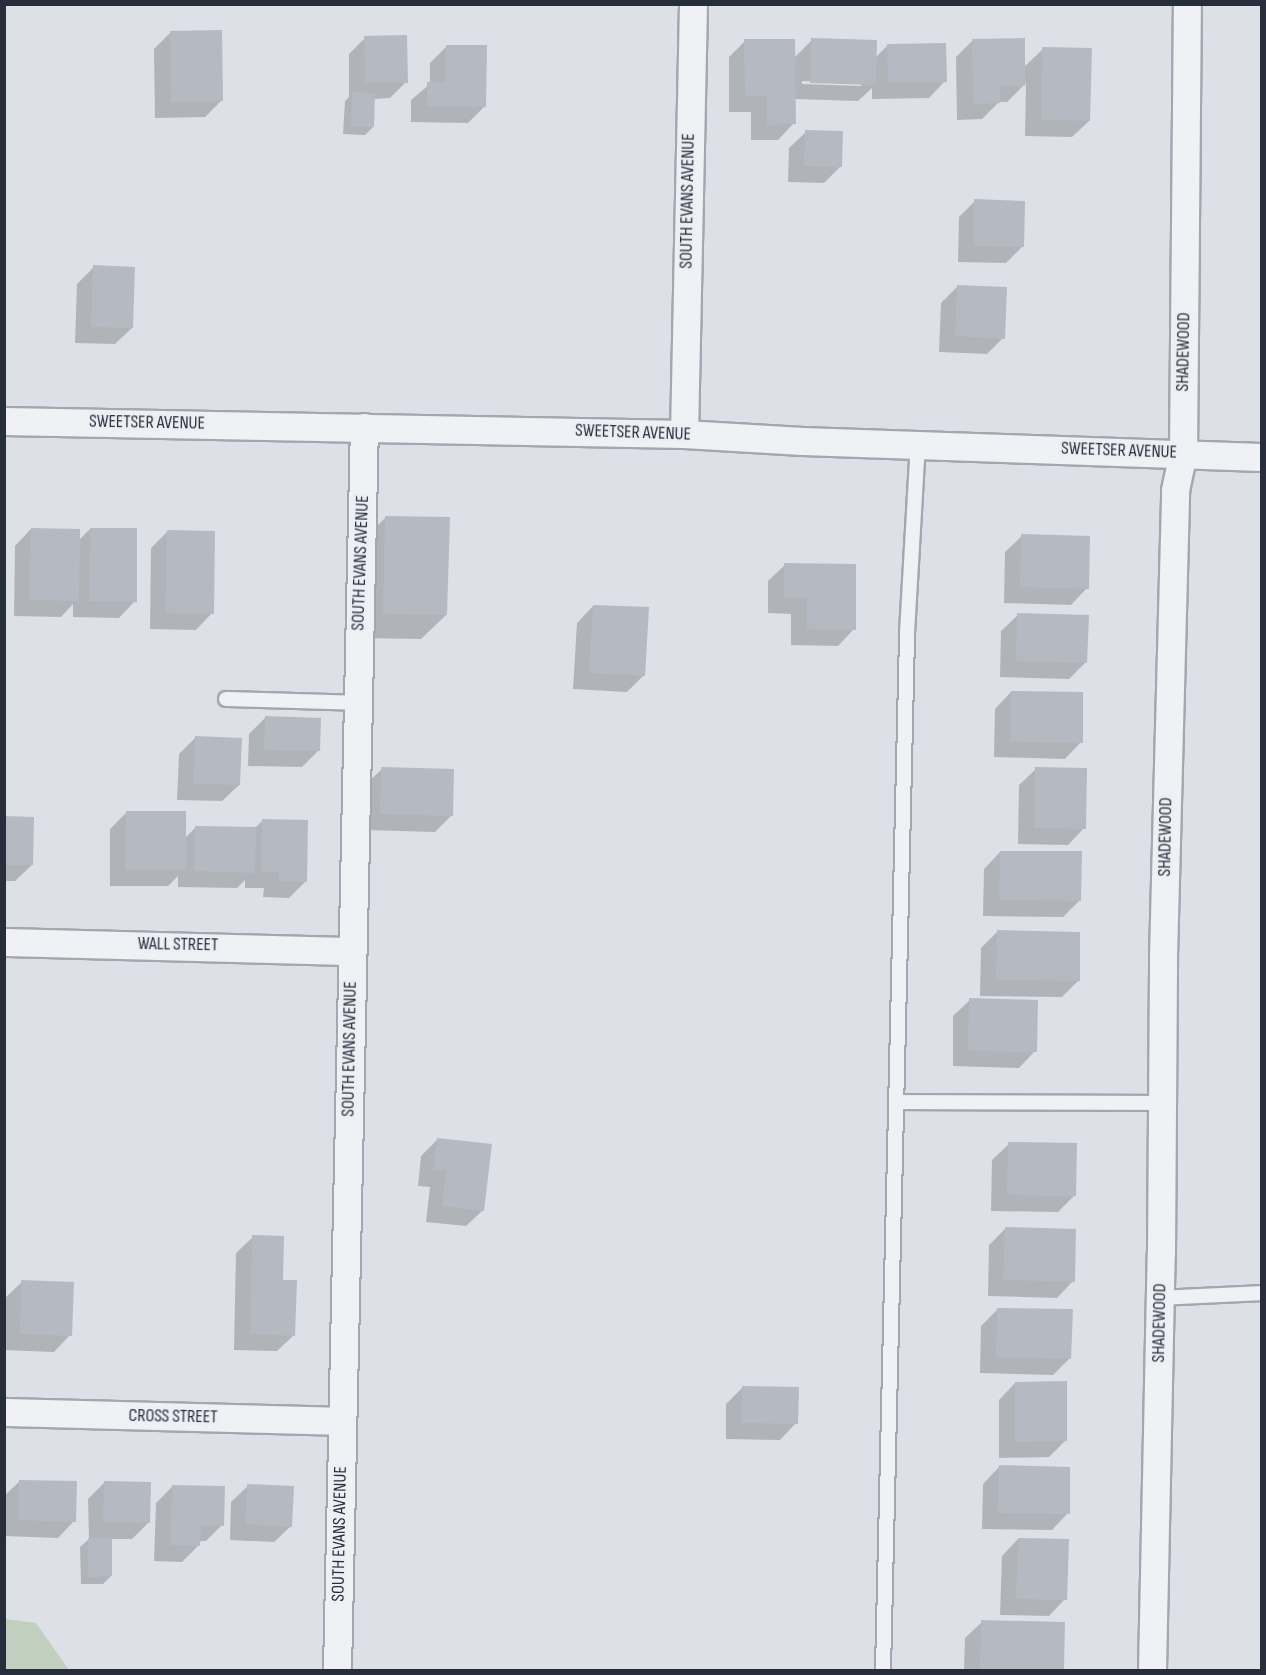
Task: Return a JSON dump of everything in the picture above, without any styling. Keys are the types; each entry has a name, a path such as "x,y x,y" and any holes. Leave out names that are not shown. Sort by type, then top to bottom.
{"street":[{"name":"SOUTH EVANS AVENUE","path":"684,434 693,4"},
{"name":"SHADEWOOD","path":"1152,1671 1175,490 1183,453 1187,4"},
{"name":"SWEETSER AVENUE","path":"4,421 684,434 1262,457"},
{"name":"SOUTH EVANS AVENUE","path":"337,1671 364,427"},
{"name":"WALL STREET","path":"4,942 351,951"},
{"name":"CROSS STREET","path":"4,1412 341,1421"}],"lane":[{"path":"883,1671 907,633 918,445"},
{"path":"226,699 357,703"},
{"path":"896,1102 1162,1103"},
{"path":"1160,1298 1262,1293"}],"green space":[{"path":"5,1619 36,1623 69,1670 5,1670"}],"building":[{"path":"222,30 223,101 171,102 170,31"},
{"path":"407,35 408,83 365,83 364,36"},
{"path":"811,38 877,40 876,85 810,83"},
{"path":"1025,38 1025,86 1000,86 1000,103 973,104 972,39"},
{"path":"744,39 795,39 796,124 767,125 767,96 745,96"},
{"path":"946,43 947,82 888,83 887,44"},
{"path":"446,45 487,45 486,107 427,106 427,82 445,82"},
{"path":"1042,47 1092,48 1090,121 1041,120"},
{"path":"352,92 375,93 374,127 351,127"},
{"path":"805,130 843,131 842,167 804,166"},
{"path":"974,199 1025,201 1024,247 974,246"},
{"path":"93,265 135,267 133,328 91,327"},
{"path":"957,285 1007,287 1005,339 955,336"},
{"path":"385,516 450,517 447,615 383,614"},
{"path":"31,528 80,529 79,601 29,600"},
{"path":"90,528 137,528 137,602 89,601"},
{"path":"167,530 215,531 214,614 166,613"},
{"path":"1021,534 1090,536 1089,589 1020,587"},
{"path":"784,563 856,564 856,630 807,629 807,598 784,597"},
{"path":"593,605 649,607 645,676 589,673"},
{"path":"1017,613 1089,615 1087,663 1016,661"},
{"path":"1011,691 1083,692 1083,743 1010,742"},
{"path":"265,716 321,718 320,751 264,750"},
{"path":"195,736 242,738 240,785 193,784"},
{"path":"381,767 454,769 453,816 380,814"},
{"path":"1035,767 1087,768 1086,829 1034,828"},
{"path":"126,811 186,811 186,870 125,870"},
{"path":"4,816 34,817 33,865 4,865"},
{"path":"262,819 308,820 307,882 279,881 279,872 261,872"},
{"path":"195,826 256,827 255,873 194,871"},
{"path":"1000,851 1082,851 1081,901 999,900"},
{"path":"997,930 1080,932 1080,981 996,980"},
{"path":"969,998 1038,1000 1037,1052 968,1051"},
{"path":"437,1138 492,1144 484,1211 442,1206 446,1171 433,1170"},
{"path":"1008,1142 1077,1143 1076,1196 1007,1195"},
{"path":"1005,1227 1076,1229 1075,1282 1003,1280"},
{"path":"252,1235 284,1236 283,1280 297,1280 295,1336 250,1334"},
{"path":"21,1280 74,1282 72,1336 20,1334"},
{"path":"997,1308 1073,1309 1071,1359 996,1357"},
{"path":"1067,1381 1067,1441 1015,1442 1015,1382"},
{"path":"742,1386 799,1387 798,1424 741,1423"},
{"path":"999,1465 1070,1467 1070,1514 998,1513"},
{"path":"19,1480 77,1481 76,1522 18,1520"},
{"path":"104,1481 151,1482 150,1523 103,1522"},
{"path":"247,1484 294,1486 292,1527 246,1524"},
{"path":"172,1485 225,1486 224,1526 201,1525 200,1546 170,1545"},
{"path":"88,1538 112,1538 112,1576 88,1577"},
{"path":"1018,1538 1069,1539 1067,1600 1016,1599"},
{"path":"981,1620 1065,1622 1064,1670 980,1669"}]}
